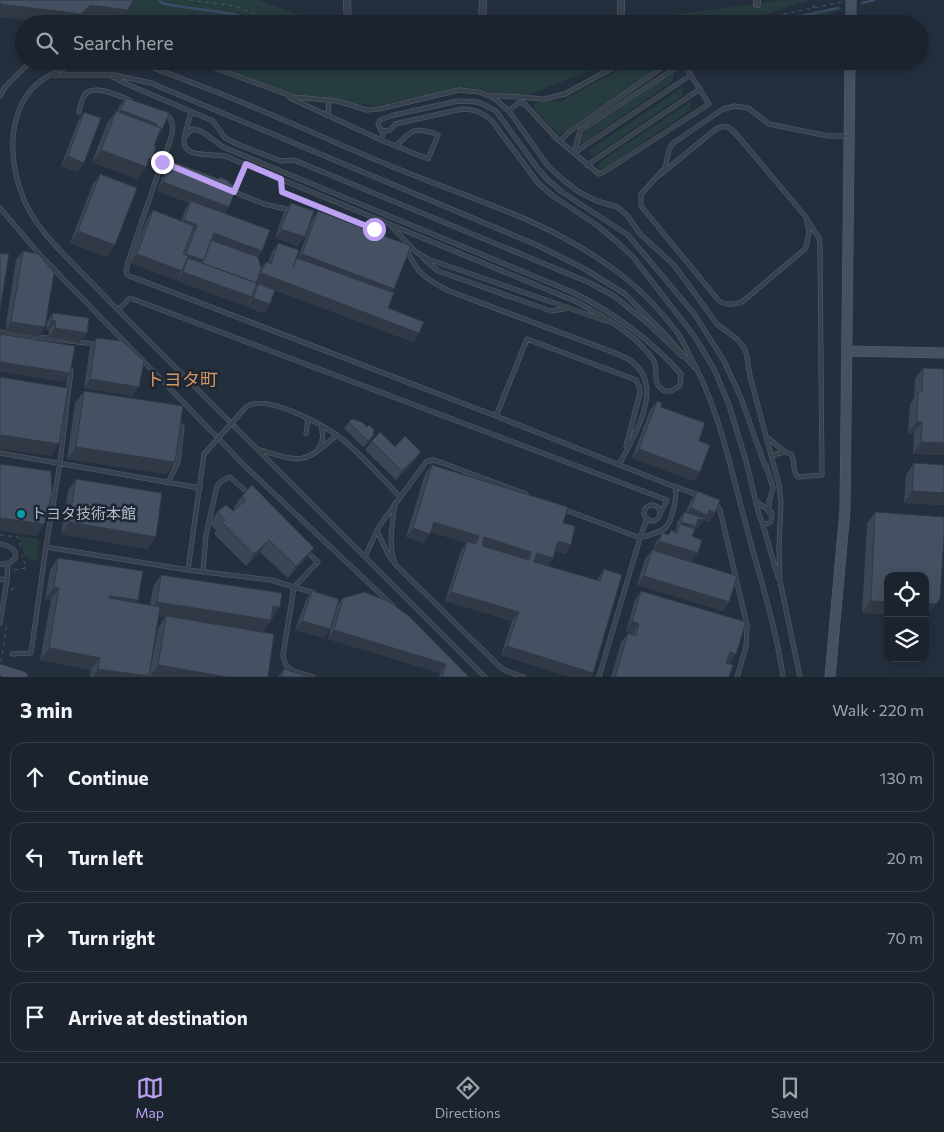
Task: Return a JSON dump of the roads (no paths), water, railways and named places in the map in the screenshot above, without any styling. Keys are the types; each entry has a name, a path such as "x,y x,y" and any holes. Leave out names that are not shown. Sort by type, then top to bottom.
{"street":[{"path":"347,0 348,15"},
{"path":"482,0 482,15"},
{"path":"621,0 621,14"},
{"path":"847,1 849,15"},
{"path":"830,677 845,510 850,70"},
{"path":"848,352 944,353"},
{"path":"1,666 22,677"}],"lane":[{"path":"0,96 22,70"},
{"path":"60,70 31,90 22,104 16,121 13,155 15,171 24,201 35,219 55,245 118,310 485,677"},
{"path":"160,70 397,169 512,213 581,247 610,266 641,291 658,308 678,333 700,373 713,407 724,440 768,605 783,677"},
{"path":"219,70 279,93 380,140 428,159 438,135 426,130 416,129 405,136 396,146"},
{"path":"279,93 294,97 337,101 366,110 379,109 459,90 488,95 544,99 565,94 609,70"},
{"path":"560,141 569,132 659,70"},
{"path":"574,153 580,131 671,70"},
{"path":"509,111 518,103 524,102 560,141 599,174 710,104 688,70"},
{"path":"51,75 109,75 136,78 150,82 540,246 583,268 625,294 700,373"},
{"path":"109,75 190,112 213,120 225,138 237,144 281,161 294,160 588,282 614,296 645,321 700,373"},
{"path":"574,153 691,75"},
{"path":"587,165 700,89"},
{"path":"79,112 84,96 87,92 94,90 101,90 134,102"},
{"path":"488,95 509,111 548,166 562,180 578,192 597,201 617,207 627,215 640,234 674,265 717,324 738,340 745,349 750,376 779,485 781,503 780,581 800,677"},
{"path":"531,108 530,104 534,98"},
{"path":"328,116 329,100"},
{"path":"769,512 769,502 773,488 749,417 724,362 695,315 628,235 562,192 549,181 502,118 488,106 478,102 458,100 380,120 378,125 384,131 391,130 395,124 462,109 473,109 484,114 492,121 538,183 553,196 598,226 628,252 683,320 714,369 737,429 785,605"},
{"path":"661,174 665,168 672,144 730,106 748,108 769,124 828,136 850,136"},
{"path":"158,111 167,114 171,118 174,124 173,130 128,262 127,275 715,502 720,510 747,625 746,647 737,677"},
{"path":"183,138 188,132 201,130 223,147 572,292 598,305 627,324 677,369 682,379 680,385 676,390 663,390 658,384 654,362 646,350 613,324 577,302 246,164 216,154 188,152 184,146 183,138 190,112"},
{"path":"767,438 794,457 794,472 798,477 822,475 819,238 806,217 728,127 721,126 716,129 661,174 641,194 641,206 719,301 724,304 734,305 742,302 806,248 809,232 806,217"},
{"path":"380,140 384,131"},
{"path":"162,162 180,170"},
{"path":"234,192 246,164"},
{"path":"281,179 282,192 374,229 376,223 380,220"},
{"path":"225,188 264,204 298,211"},
{"path":"0,208 41,256 242,462 398,611"},
{"path":"390,224 416,252 438,271 552,311 569,308"},
{"path":"402,249 408,252 416,269 448,291 602,348 627,358 635,364 645,378 647,402 641,421 619,465"},
{"path":"416,252 428,259 613,324"},
{"path":"118,310 130,298 667,500 658,518 653,521 647,518"},
{"path":"0,332 94,344"},
{"path":"496,416 527,339 636,380 640,393 624,454"},
{"path":"12,654 32,653 46,547 60,463 72,361"},
{"path":"188,570 204,454 250,404 269,404 321,425 337,435 355,451 400,497"},
{"path":"306,434 308,419"},
{"path":"314,455 322,444 321,425"},
{"path":"168,483 178,462 182,426"},
{"path":"258,450 292,460 305,459 314,455 337,435"},
{"path":"772,455 785,452"},
{"path":"0,453 200,488"},
{"path":"365,557 377,531 395,503 426,462 432,460 533,497"},
{"path":"203,571 206,534 217,486 223,480 230,477 250,495"},
{"path":"561,508 640,538 668,526 677,497 675,487 671,484"},
{"path":"757,502 772,514 771,522 766,524 762,522"},
{"path":"395,503 391,551 396,565"},
{"path":"599,677 647,518 645,511 650,506 657,507 660,514"},
{"path":"377,531 389,556 396,565 500,666 506,671 524,677"},
{"path":"0,544 8,545 15,549 16,555 13,561 8,564 0,564"},
{"path":"46,547 188,570 271,580 322,595"},
{"path":"304,549 318,562 294,587 283,655 284,664 288,669 313,677"},
{"path":"0,624 8,564"},
{"path":"0,579 7,580"},
{"path":"385,605 391,610"}],"waterway":[{"path":"159,0 170,5 236,15"},
{"path":"862,3 874,0"},
{"path":"806,15 838,8"}],"place":[{"name":"トヨタ技術本館","path":"21,514"}],"district":[{"name":"トヨタ町","path":"182,380"}]}
